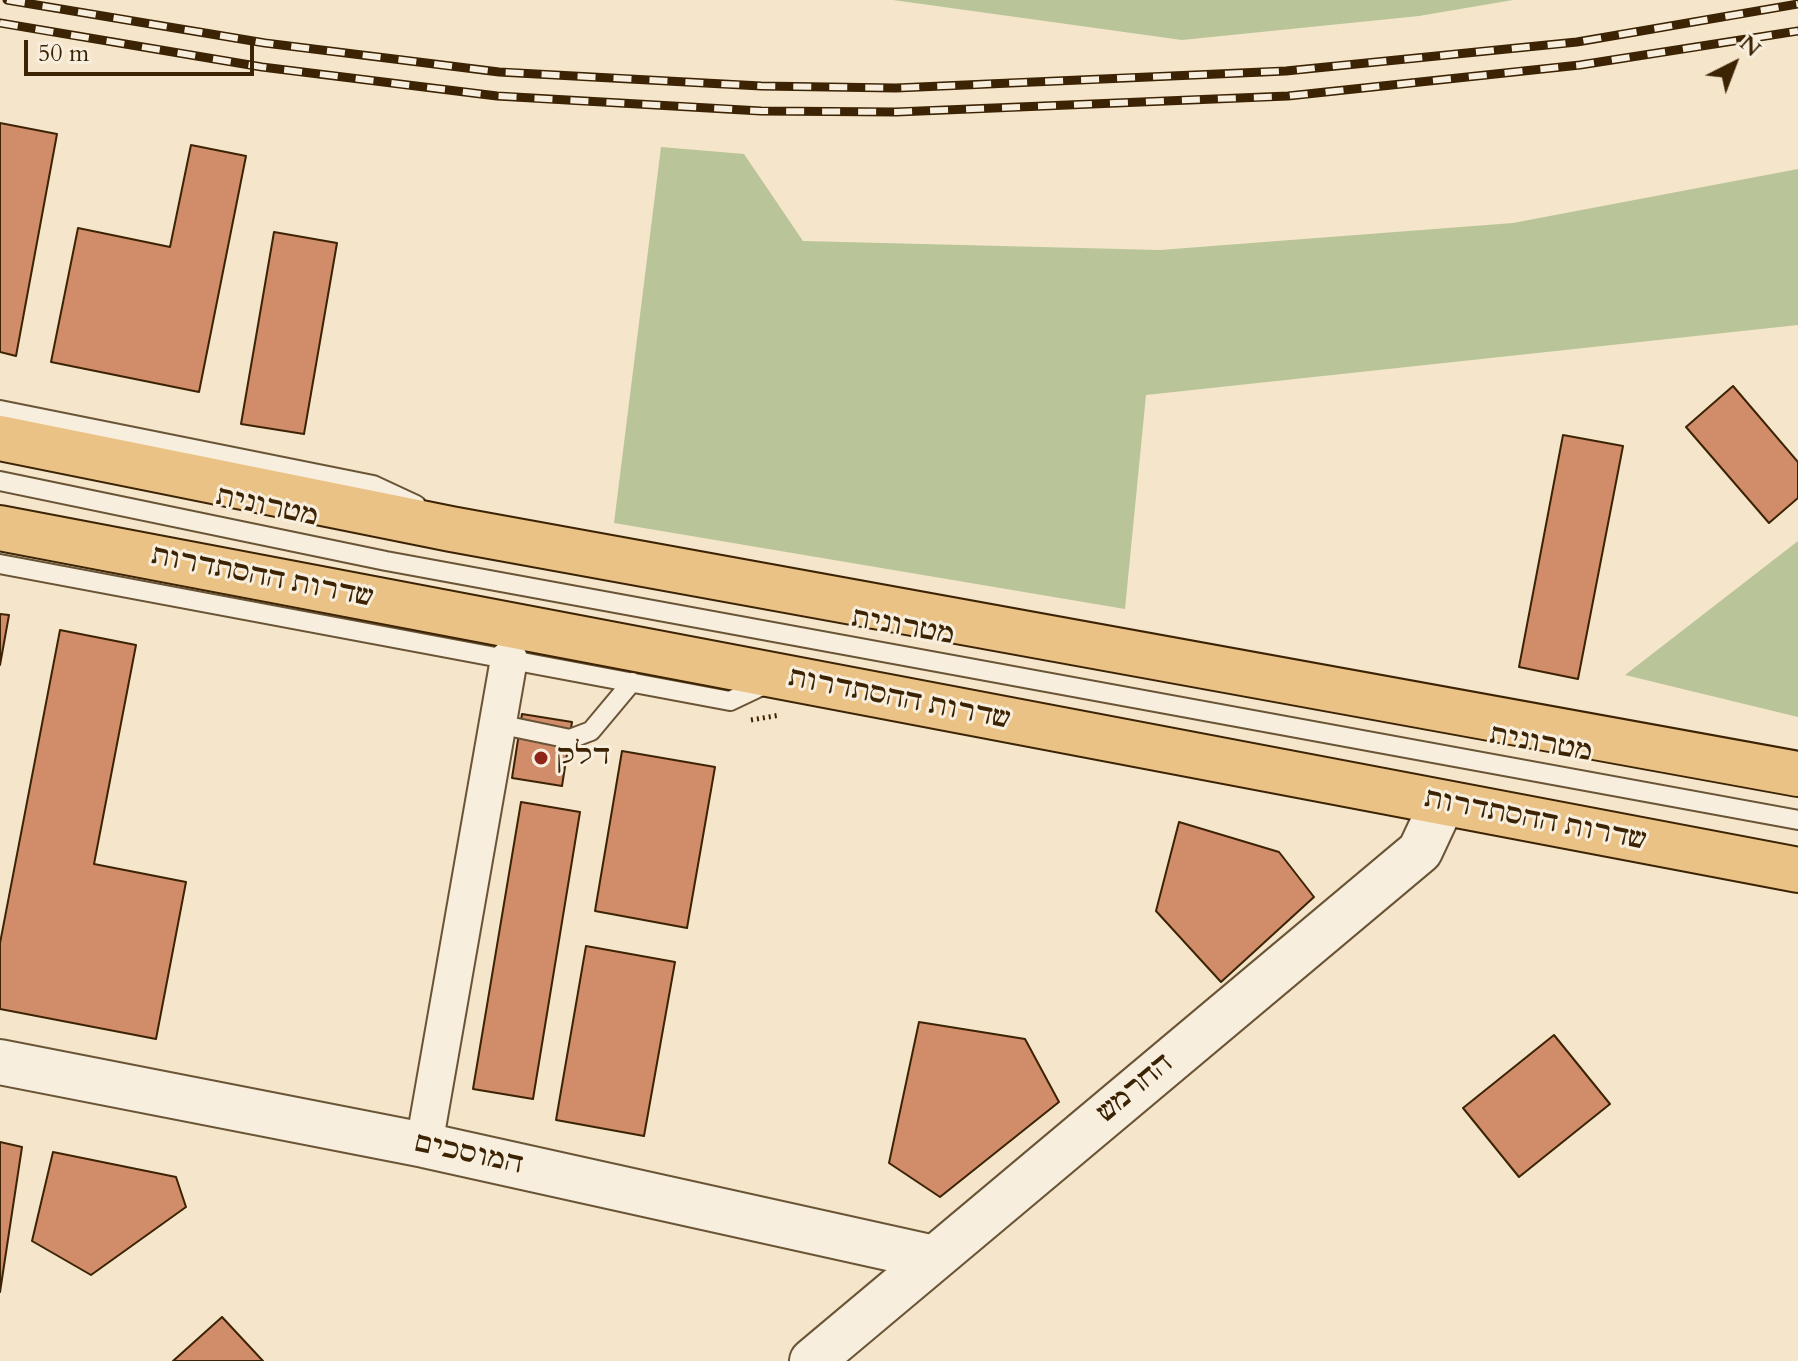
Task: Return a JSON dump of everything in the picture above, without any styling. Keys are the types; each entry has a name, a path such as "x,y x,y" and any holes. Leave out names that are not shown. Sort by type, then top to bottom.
{"highway":[{"path":"0,438 451,529 1798,774"},
{"name":"שדרות ההסתדרות","path":"0,528 1798,870"}],"street":[{"path":"424,1145 509,659"},
{"name":"החרמש","path":"812,1361 1420,851 1442,804"},
{"name":"המוסכים","path":"0,1062 424,1145 934,1258"}],"lane":[{"path":"0,410 373,485 420,507 451,529"},
{"name":"מטרונית","path":"0,481 386,561 1798,820"},
{"path":"0,564 730,701 781,677"},
{"path":"370,599 417,643"},
{"path":"498,724 570,739 591,731 632,682"}],"green space":[{"path":"893,0 1513,0 1419,16 1182,40"},
{"path":"661,147 744,154 803,241 1160,250 1513,223 1798,169 1798,325 1146,395 1125,609 614,523"},
{"path":"1798,541 1798,717 1625,675"}],"building":[{"path":"0,123 57,134 16,356 0,352"},
{"path":"191,145 246,156 199,392 51,362 78,228 170,247"},
{"path":"274,232 337,243 304,434 241,424"},
{"path":"1733,386 1798,462 1798,498 1769,523 1686,427"},
{"path":"1563,435 1623,446 1578,679 1519,667"},
{"path":"0,614 9,615 0,665"},
{"path":"60,630 136,645 94,864 186,882 156,1039 0,1009 0,943"},
{"name":"דלק","path":"522,714 572,722 562,786 512,778"},
{"path":"622,751 715,767 687,928 595,911"},
{"path":"521,802 580,812 533,1099 473,1089"},
{"path":"1179,822 1279,852 1314,897 1221,982 1156,911"},
{"path":"586,946 675,962 644,1136 556,1120"},
{"path":"919,1022 1025,1039 1059,1102 940,1197 889,1163"},
{"path":"1554,1035 1610,1104 1519,1177 1463,1108"},
{"path":"0,1142 22,1147 0,1292"},
{"path":"53,1152 176,1177 186,1207 91,1275 32,1241"},
{"path":"222,1317 263,1361 173,1361"}],"railway":[{"path":"7,0 265,43 499,72 761,86 896,88 1286,71 1577,42 1798,4"},
{"path":"0,23 262,67 497,96 761,111 896,112 1288,96 1580,65 1798,31"}],"place":[{"name":"דלק","path":"541,758"}]}
